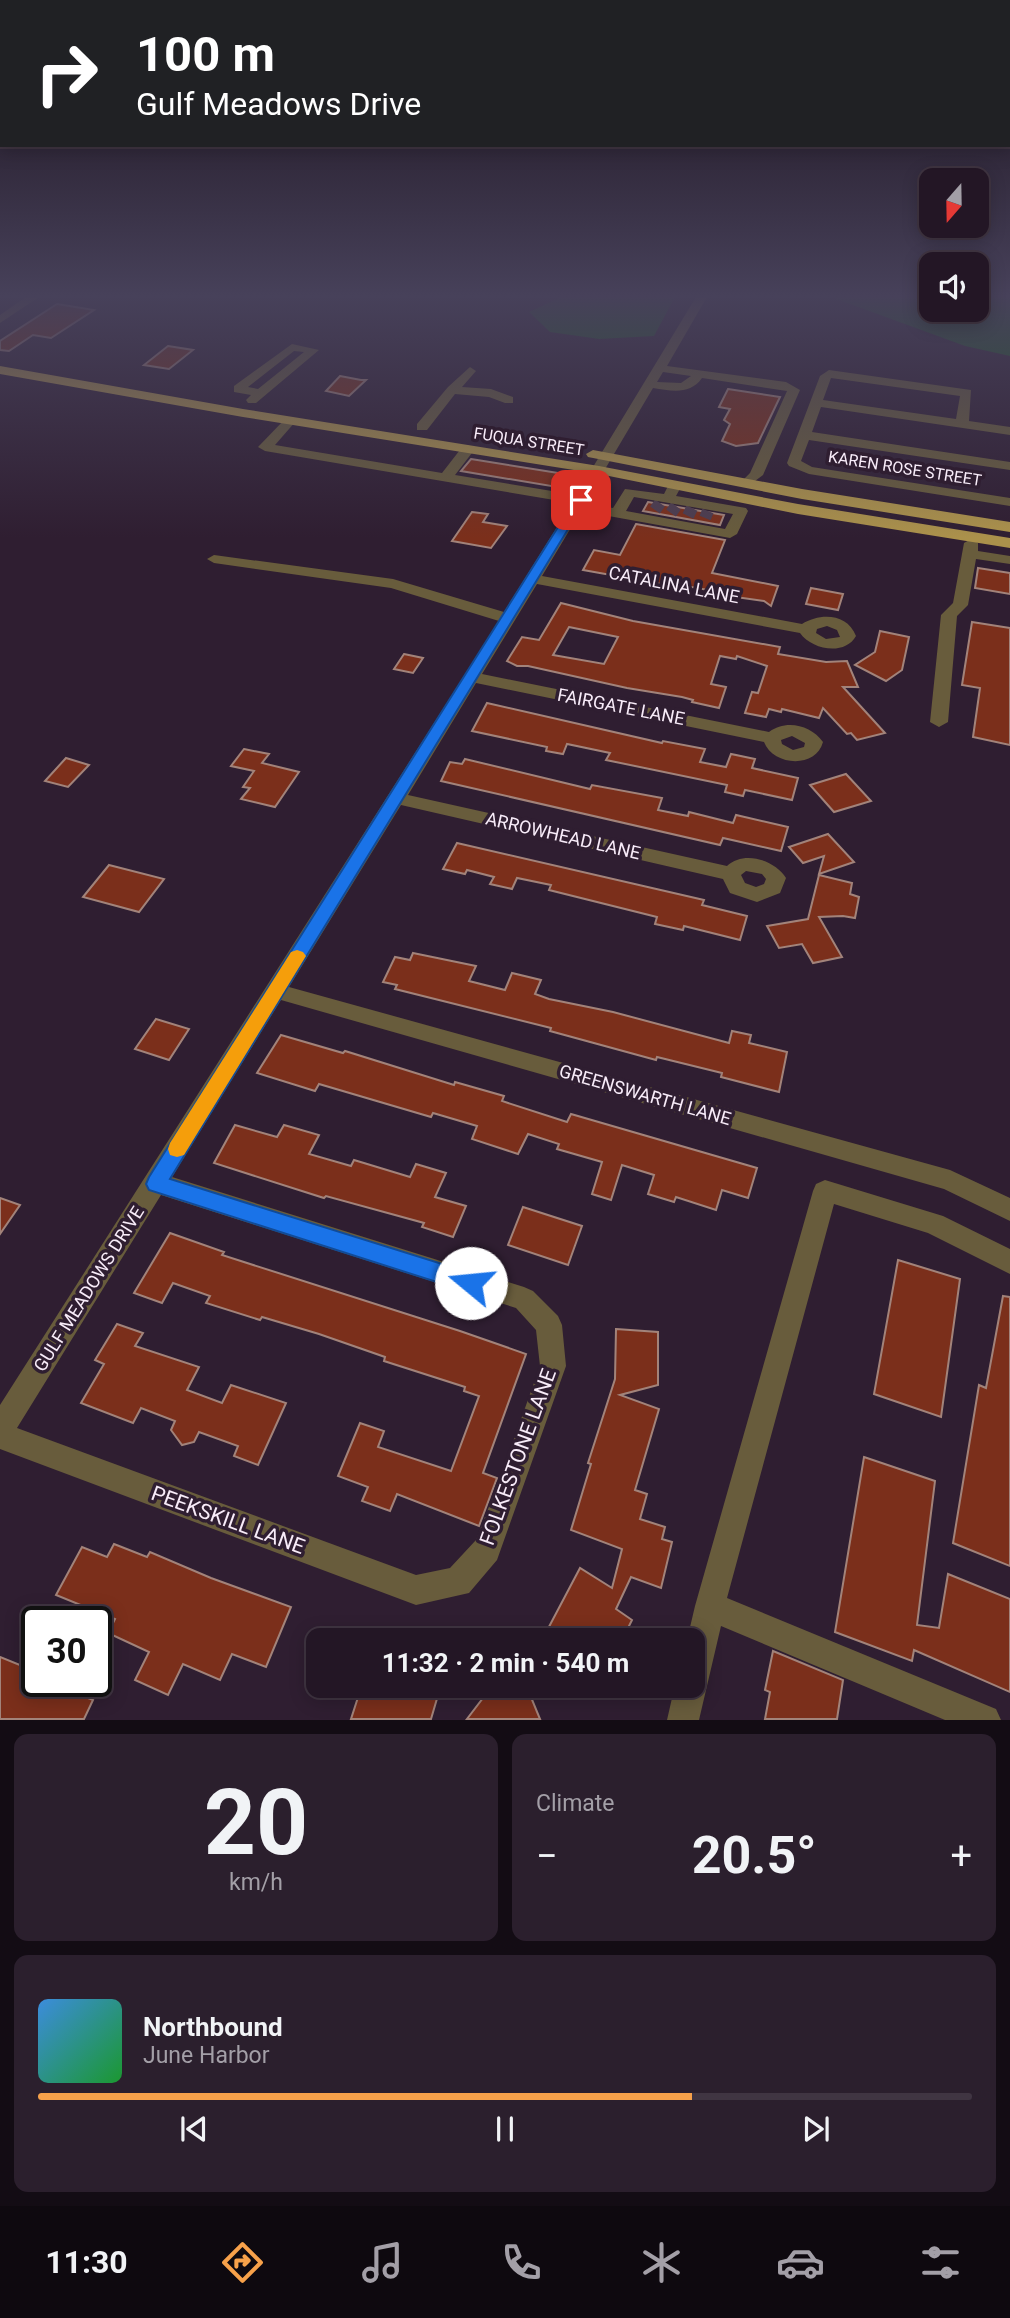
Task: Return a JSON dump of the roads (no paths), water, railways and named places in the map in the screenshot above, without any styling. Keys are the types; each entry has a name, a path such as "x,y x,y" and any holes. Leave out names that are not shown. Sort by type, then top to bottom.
{"main road":[{"name":"FUQUA STREET","path":"60,377 90,386 252,402 290,421 468,449 602,463 747,483 800,501 1010,543"},
{"path":"90,386 101,377"},
{"name":"FUQUA STREET","path":"122,377 252,402 422,427 602,463 666,506 800,501 917,512 1010,527"},
{"path":"411,440 422,427"}],"street":[{"path":"253,377 238,389 252,402 281,377"},
{"path":"422,427 464,377"},
{"name":"GULF MEADOWS DRIVE","path":"0,1433 533,579 653,377"},
{"path":"650,384 685,387 693,384 697,377"},
{"path":"723,377 786,386 794,390 756,475 747,483"},
{"path":"800,501 802,468 794,459 828,377"},
{"path":"855,377 962,391 968,395 962,424"},
{"path":"452,390 491,393 509,400"},
{"path":"816,403 1010,430"},
{"path":"290,421 265,447 446,477 579,503 617,514 666,506 706,516 689,513 666,506 630,492 617,514"},
{"path":"804,435 1010,466"},
{"path":"446,477 468,449"},
{"name":"KAREN ROSE STREET","path":"802,468 1010,502"},
{"path":"917,512 923,488"},
{"path":"939,722 945,681 943,668 949,615 960,605 971,537"},
{"path":"970,554 1010,560"},
{"path":"214,559 393,584 507,618"},
{"name":"CATALINA LANE","path":"533,579 807,630"},
{"name":"FAIRGATE LANE","path":"470,677 772,738"},
{"name":"ARROWHEAD LANE","path":"395,798 732,874"},
{"name":"GREENSWARTH LANE","path":"276,991 950,1180 1010,1210"},
{"name":"FOLKESTONE LANE","path":"156,1184 524,1299 549,1325 553,1366 513,1481 487,1550 458,1582"},
{"path":"705,1628 825,1191 934,1224 1010,1262"},
{"name":"PEEKSKILL LANE","path":"0,1433 416,1590 458,1582"},
{"path":"710,1606 985,1720"},
{"path":"683,1720 688,1698"}],"tunnel":[{"path":"655,510 660,503"},
{"path":"671,513 676,506"},
{"path":"688,516 692,508"},
{"path":"705,518 708,511"}]}
